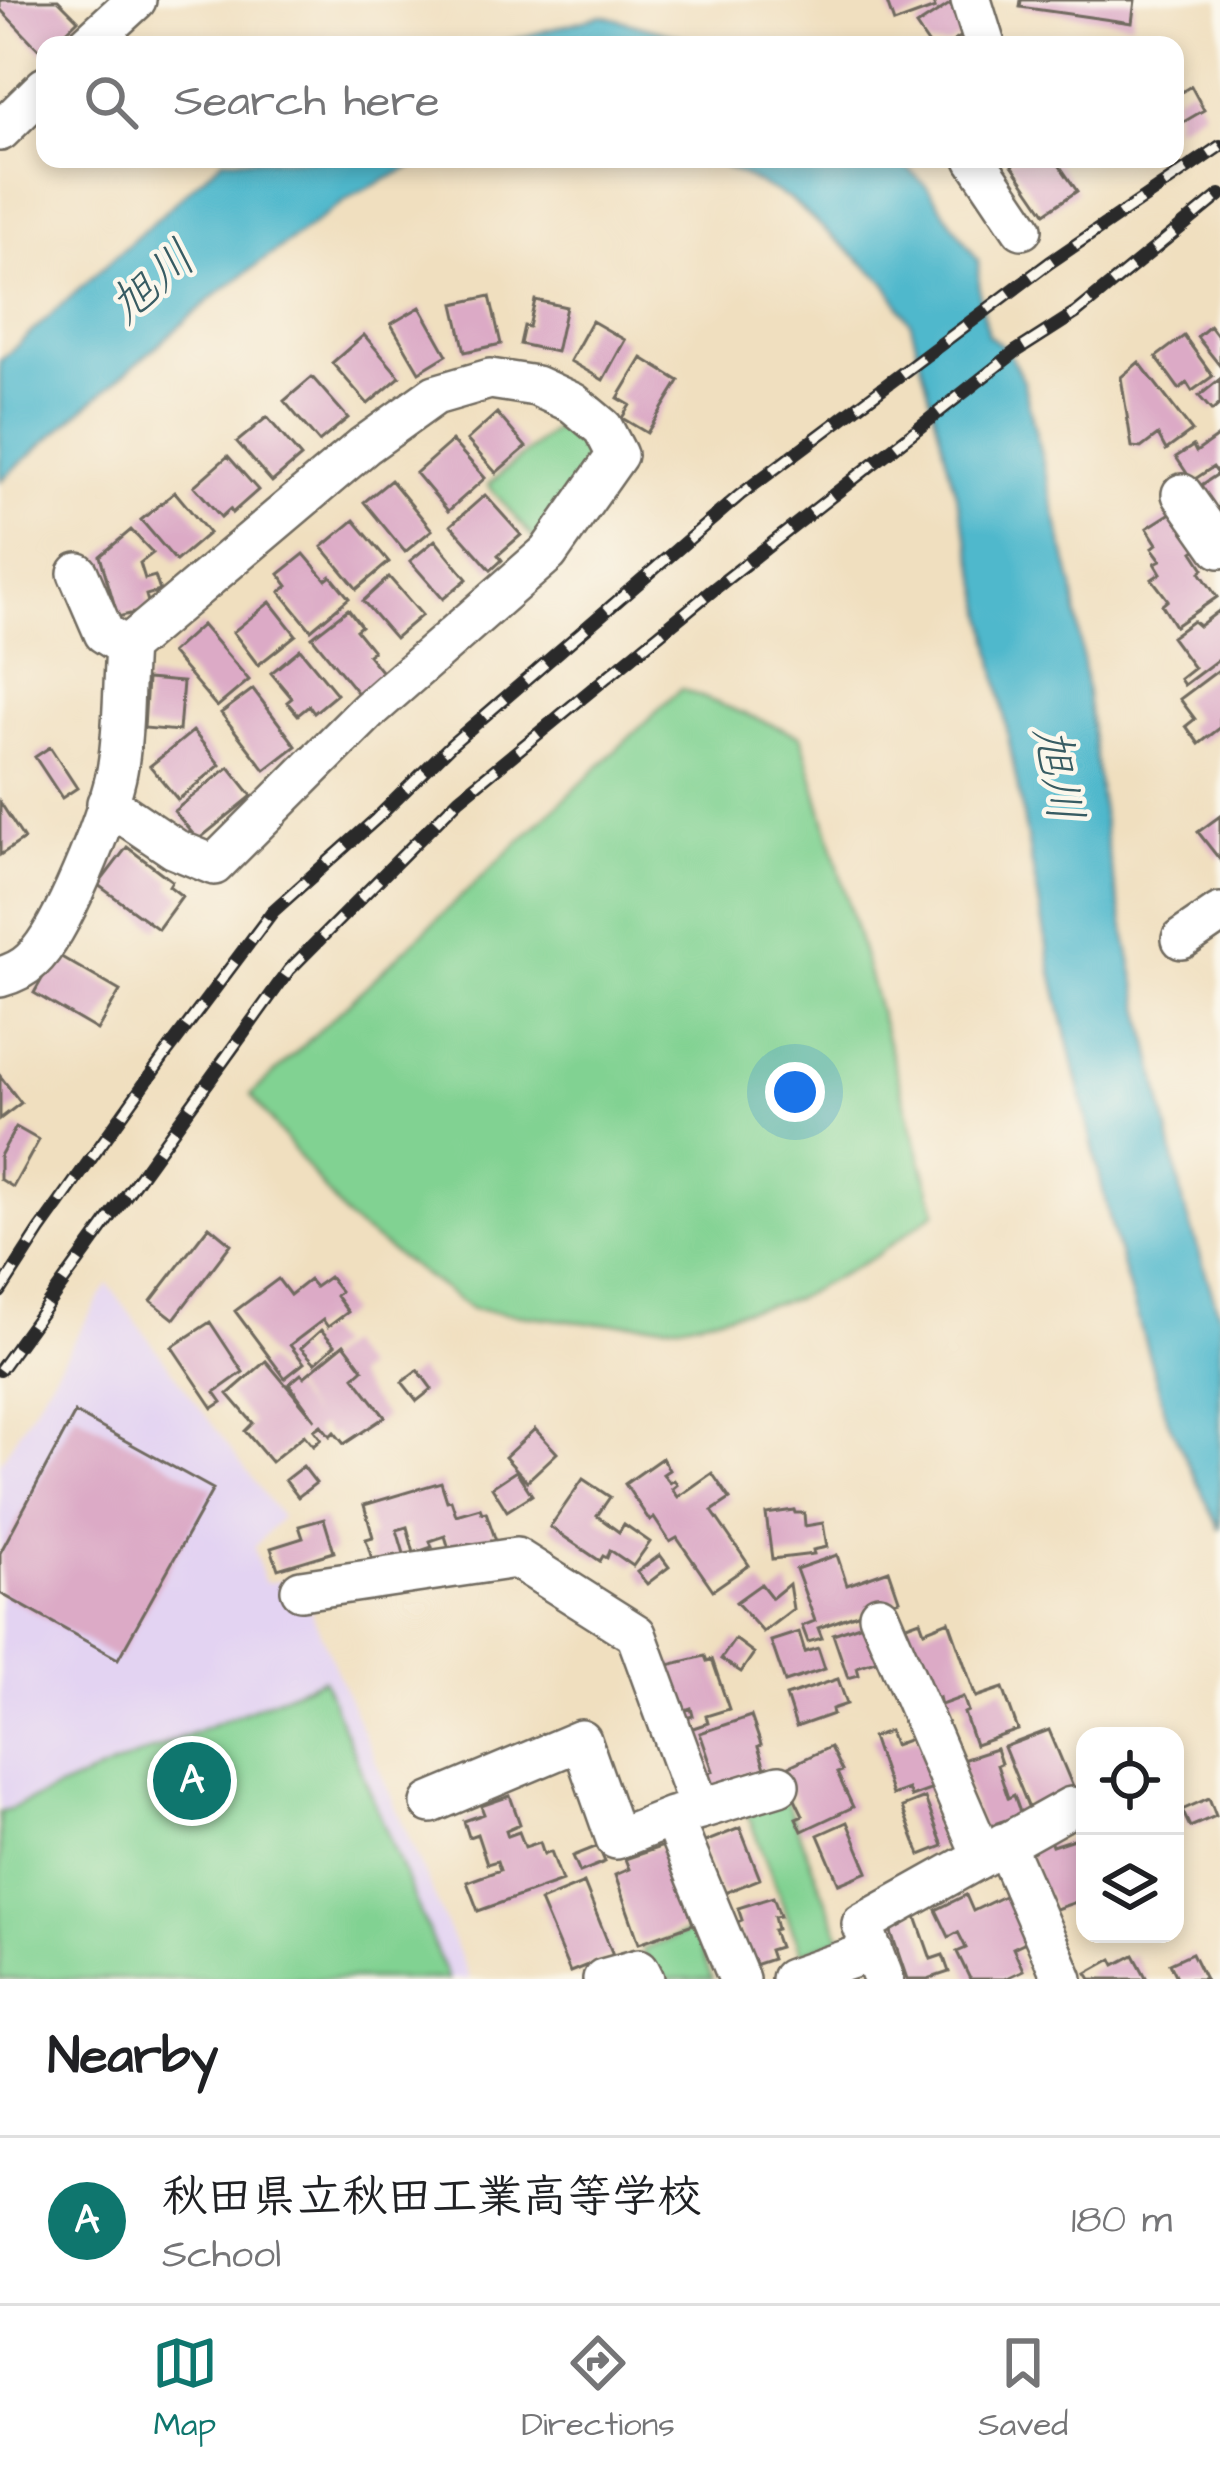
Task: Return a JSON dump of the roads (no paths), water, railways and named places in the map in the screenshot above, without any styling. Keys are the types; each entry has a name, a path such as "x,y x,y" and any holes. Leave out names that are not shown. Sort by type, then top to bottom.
{"street":[{"path":"97,36 136,0"},
{"path":"971,0 982,36"},
{"path":"0,131 36,96"},
{"path":"981,168 1022,229"},
{"path":"0,977 32,960 50,936 65,910 106,803 116,775 126,647 364,446 435,395 490,379 536,386 573,403 603,428 617,455 548,553 368,711 214,865 175,849 106,803"},
{"path":"1182,494 1220,548"},
{"path":"78,573 104,633 126,647"},
{"path":"1182,938 1220,914"},
{"path":"301,1590 516,1558 636,1634 739,1979"},
{"path":"878,1615 1063,1979"},
{"path":"431,1803 581,1740 616,1839 779,1785"},
{"path":"791,1979 878,1965 862,1924 1071,1807"},
{"path":"603,1979 639,1969 644,1979"}],"water":[{"path":"602,15 678,36 526,36"},
{"name":"旭川","path":"213,168 410,168 352,196 217,294 0,481 0,361"},
{"name":"旭川","path":"728,168 908,168 928,188 978,261 988,335 1007,349 1023,381 1073,587 1107,849 1184,1205 1220,1317 1220,1530 1168,1421 1114,1237 1052,972 980,585 911,324 886,283 791,200"}],"railway":[{"path":"0,1292 168,1051 273,911 452,744 740,495 1049,263 1220,146"},
{"path":"0,1370 289,970 459,799 714,589 1015,352 1076,313 1220,195"}],"place":[{"name":"秋田県立秋田工業高等学校","path":"192,1781"}]}
